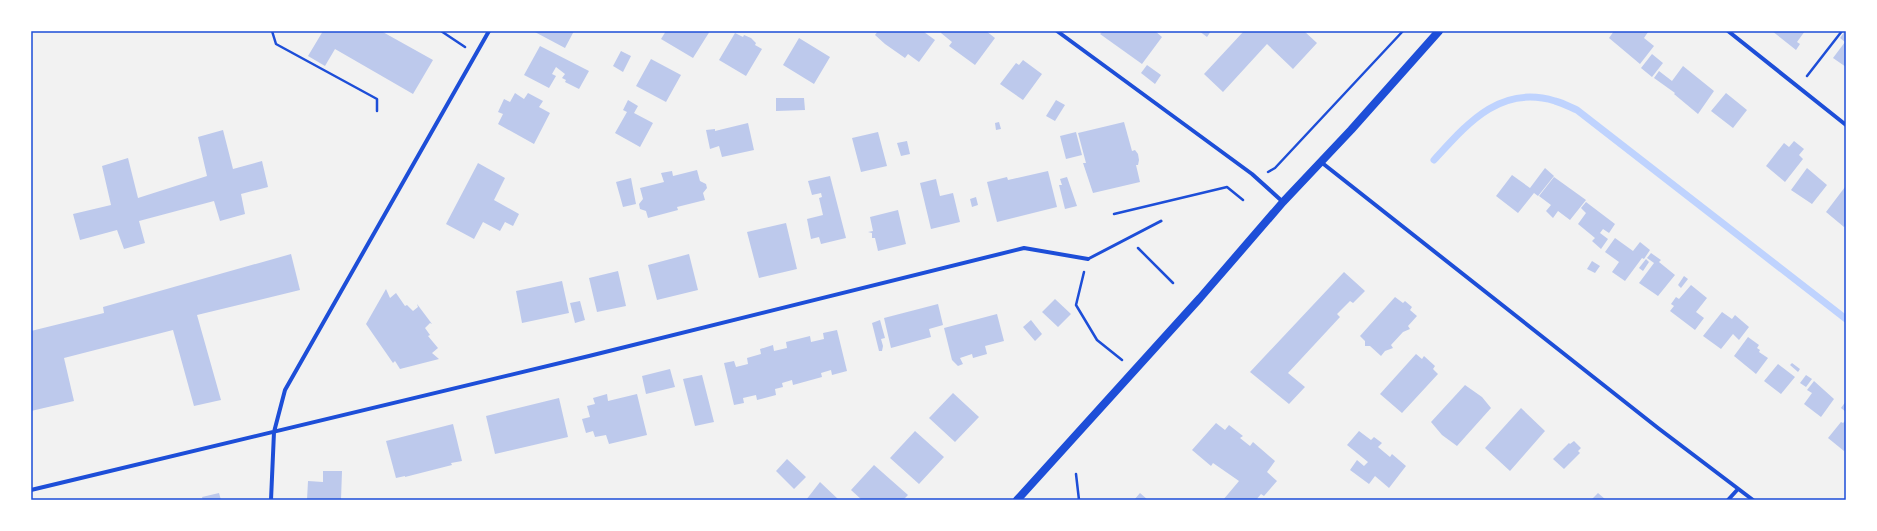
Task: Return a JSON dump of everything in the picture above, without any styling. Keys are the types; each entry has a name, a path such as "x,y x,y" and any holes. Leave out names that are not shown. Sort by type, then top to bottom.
{"main road":[{"path":"1017,500 1195,303 1283,202 1439,31"}],"street":[{"path":"271,500 274,432 285,390 489,31"},
{"path":"1057,31 1252,174 1283,202"},
{"path":"1728,31 1846,125"},
{"path":"1320,162 1652,424 1753,500"},
{"path":"31,490 589,356 1024,248 1088,259"},
{"path":"1728,500 1738,489"}],"lane":[{"path":"1088,259 1161,221"}],"path":[{"path":"272,31 276,44 377,99 376,111"},
{"path":"441,31 476,52"},
{"path":"1266,173 1275,168 1404,31"},
{"path":"1799,88 1842,31"},
{"path":"1114,214 1227,187 1243,200"},
{"path":"1127,238 1174,283"},
{"path":"1088,259 1076,305 1097,340 1116,355"},
{"path":"1076,474 1079,500"}],"building":[{"path":"323,31 381,31 433,60 413,94 335,49 325,66 308,56"},
{"path":"533,31 574,31 565,48"},
{"path":"666,31 710,31 693,58 661,39"},
{"path":"878,31 925,31 924,32 935,40 919,62 908,54 905,58 885,44 875,35"},
{"path":"942,31 986,31 995,38 975,65 949,46 952,42 941,33"},
{"path":"1103,31 1155,31 1162,37 1142,64 1100,34"},
{"path":"1199,31 1211,31 1207,37"},
{"path":"1242,31 1304,31 1317,43 1293,69 1267,44 1223,92 1204,74 1243,32"},
{"path":"1614,31 1646,31 1648,32 1644,38 1654,46 1640,64 1609,38"},
{"path":"1772,31 1805,31 1797,42 1800,44 1796,50"},
{"path":"1845,31 1846,67 1833,58 1845,42 1840,38"},
{"path":"735,33 743,37 744,35 751,38 756,43 755,45 762,49 746,76 719,60"},
{"path":"799,38 830,57 814,84 783,65"},
{"path":"540,46 589,71 579,89 565,82 566,80 562,78 565,74 556,67 552,74 556,76 549,88 524,75"},
{"path":"621,51 631,56 623,72 613,66"},
{"path":"1652,54 1663,63 1652,77 1641,68"},
{"path":"651,59 681,75 666,102 636,86"},
{"path":"1023,60 1042,74 1023,100 1000,84 1016,63 1019,65"},
{"path":"1147,65 1161,75 1155,84 1141,73"},
{"path":"1683,66 1714,91 1698,114 1674,94 1675,93 1654,78 1659,71 1672,81"},
{"path":"515,93 524,99 528,93 543,101 539,107 550,113 534,144 498,124 503,114 498,112 504,99 510,102"},
{"path":"1726,93 1747,110 1733,128 1711,111"},
{"path":"776,98 804,98 805,110 776,111"},
{"path":"628,100 638,106 634,113 653,123 640,147 615,133 627,112 623,110"},
{"path":"1056,100 1065,105 1055,121 1046,116"},
{"path":"999,122 1001,129 996,130 995,123"},
{"path":"1124,122 1132,151 1135,150 1138,154 1139,160 1138,165 1136,165 1140,182 1093,193 1083,163 1086,163 1078,133"},
{"path":"748,123 754,150 722,157 719,146 710,149 706,130 715,129 715,131"},
{"path":"223,130 233,169 262,161 268,187 241,194 245,214 220,221 214,201 139,221 145,243 124,249 117,230 80,240 73,214 111,205 102,166 128,158 138,198 207,176 198,137"},
{"path":"878,132 887,166 861,172 852,138"},
{"path":"1076,132 1082,155 1066,159 1060,136"},
{"path":"907,141 910,154 901,156 897,143"},
{"path":"1794,141 1804,149 1799,155 1803,159 1785,182 1766,166 1784,143 1789,147"},
{"path":"478,163 505,178 494,200 519,214 513,226 505,222 500,231 483,222 474,239 446,224"},
{"path":"1545,168 1554,176 1538,196 1534,193 1518,213 1496,196 1512,175 1530,188"},
{"path":"1807,168 1827,185 1812,204 1791,190"},
{"path":"697,170 700,181 706,184 707,188 703,193 705,200 677,207 678,210 648,218 646,211 640,209 639,204 643,199 640,188 664,182 661,173 672,171 673,176"},
{"path":"1048,171 1057,207 997,222 987,182 1007,177 1008,180"},
{"path":"830,176 846,238 821,244 819,237 811,239 807,219 823,215 819,198 822,197 821,193 812,195 808,181"},
{"path":"1067,177 1077,206 1065,209 1059,185 1062,185 1060,179"},
{"path":"1554,177 1586,200 1570,220 1558,211 1553,218 1546,211 1551,205 1539,196"},
{"path":"631,178 636,204 623,207 616,182"},
{"path":"936,179 940,196 953,193 960,222 931,229 920,183"},
{"path":"1845,187 1846,225 1844,227 1826,212"},
{"path":"976,197 978,205 972,207 970,199"},
{"path":"1586,202 1615,224 1609,233 1603,229 1600,233 1608,239 1601,249 1592,241 1595,238 1578,224 1586,213 1581,208"},
{"path":"898,210 906,244 878,251 875,238 872,238 872,233 868,232 873,231 870,217"},
{"path":"786,223 797,269 759,278 747,232"},
{"path":"1615,238 1633,251 1640,242 1650,250 1644,259 1642,258 1625,281 1612,272 1619,262 1605,252"},
{"path":"1651,253 1661,260 1659,262 1675,275 1658,296 1639,283 1654,263 1647,258"},
{"path":"291,254 300,290 197,315 221,400 194,406 173,330 64,358 74,401 31,411 31,331 104,313 103,307"},
{"path":"689,254 698,290 657,300 648,265"},
{"path":"1646,259 1649,262 1643,271 1639,268"},
{"path":"1592,261 1600,266 1595,273 1587,269"},
{"path":"618,271 626,306 597,312 589,278"},
{"path":"1344,272 1365,291 1353,303 1350,301 1337,314 1340,317 1288,373 1305,387 1289,404 1250,372"},
{"path":"1684,276 1688,279 1681,288 1678,285"},
{"path":"562,281 569,313 522,323 516,291"},
{"path":"1691,285 1707,298 1696,312 1704,318 1695,330 1670,311 1674,306 1671,304 1676,297 1679,299"},
{"path":"386,289 390,298 396,293 405,306 407,305 413,311 418,307 417,304 432,324 430,323 425,328 430,335 428,336 438,348 432,353 439,359 400,369 395,361 393,363 366,324"},
{"path":"1395,297 1403,303 1405,301 1412,307 1410,310 1417,316 1408,326 1410,329 1403,332 1391,345 1393,348 1385,351 1381,356 1370,346 1365,346 1365,341 1360,336"},
{"path":"1055,299 1071,314 1058,327 1042,312"},
{"path":"580,301 585,320 575,323 570,303"},
{"path":"938,304 943,325 929,329 931,337 891,348 884,318"},
{"path":"1722,312 1732,319 1735,315 1749,327 1739,340 1733,334 1721,349 1703,336"},
{"path":"997,314 1004,341 985,346 987,354 973,358 972,354 960,358 963,364 958,366 952,360 944,328"},
{"path":"880,320 885,338 881,339 883,346 882,351 879,351 872,323"},
{"path":"1031,320 1042,334 1035,341 1023,327"},
{"path":"837,330 847,371 832,375 831,370 821,373 822,377 793,385 792,380 782,383 783,387 775,389 776,395 757,400 756,395 743,398 744,403 734,405 724,363 734,361 736,367 748,364 747,358 761,354 760,349 773,345 774,351 787,348 786,342 810,336 811,342 824,339 823,333"},
{"path":"1748,337 1759,345 1757,348 1760,350 1759,352 1768,358 1756,374 1734,356"},
{"path":"1416,354 1422,359 1424,356 1435,366 1433,369 1438,374 1402,413 1380,394"},
{"path":"1792,363 1800,369 1798,372 1790,365"},
{"path":"1778,364 1795,377 1781,394 1764,381"},
{"path":"670,369 675,387 646,394 642,376"},
{"path":"702,375 714,422 695,426 683,379"},
{"path":"1806,375 1812,379 1806,387 1800,383"},
{"path":"1814,381 1834,399 1821,417 1804,404 1812,393 1807,390"},
{"path":"1465,385 1482,397 1491,408 1457,446 1442,435 1431,422"},
{"path":"953,393 979,417 955,442 929,418"},
{"path":"607,394 608,401 637,394 647,435 609,444 606,435 595,437 593,431 586,433 582,419 590,417 587,406 595,404 593,398"},
{"path":"559,398 568,437 495,454 486,416"},
{"path":"1846,401 1846,412 1841,408"},
{"path":"1521,408 1545,431 1510,471 1485,448"},
{"path":"1846,420 1846,448 1844,451 1828,438 1841,422 1843,423"},
{"path":"1216,423 1225,430 1229,425 1243,436 1240,438 1250,446 1253,442 1275,461 1267,472 1277,481 1264,496 1261,494 1256,500 1223,500 1239,481 1213,463 1211,466 1192,450"},
{"path":"453,424 462,461 451,463 452,465 396,478 386,441"},
{"path":"915,431 944,457 919,484 890,458"},
{"path":"1359,431 1371,440 1374,437 1382,443 1378,447 1390,457 1392,454 1406,466 1389,488 1375,476 1369,484 1350,470 1357,460 1364,466 1368,462 1347,445"},
{"path":"1574,441 1581,448 1578,451 1580,453 1564,469 1553,459 1569,443 1570,444"},
{"path":"787,459 806,477 794,489 776,471"},
{"path":"874,465 908,495 903,500 862,500 851,490"},
{"path":"323,471 342,471 341,500 307,500 308,481 323,482"},
{"path":"820,482 839,500 806,500"},
{"path":"219,493 221,500 203,500 202,497"},
{"path":"1140,493 1148,500 1134,500"},
{"path":"1598,493 1606,500 1591,500"}],"waterway":[{"path":"1434,160 1472,121 1501,103 1518,98 1535,97 1561,103 1577,110 1846,319"}]}
